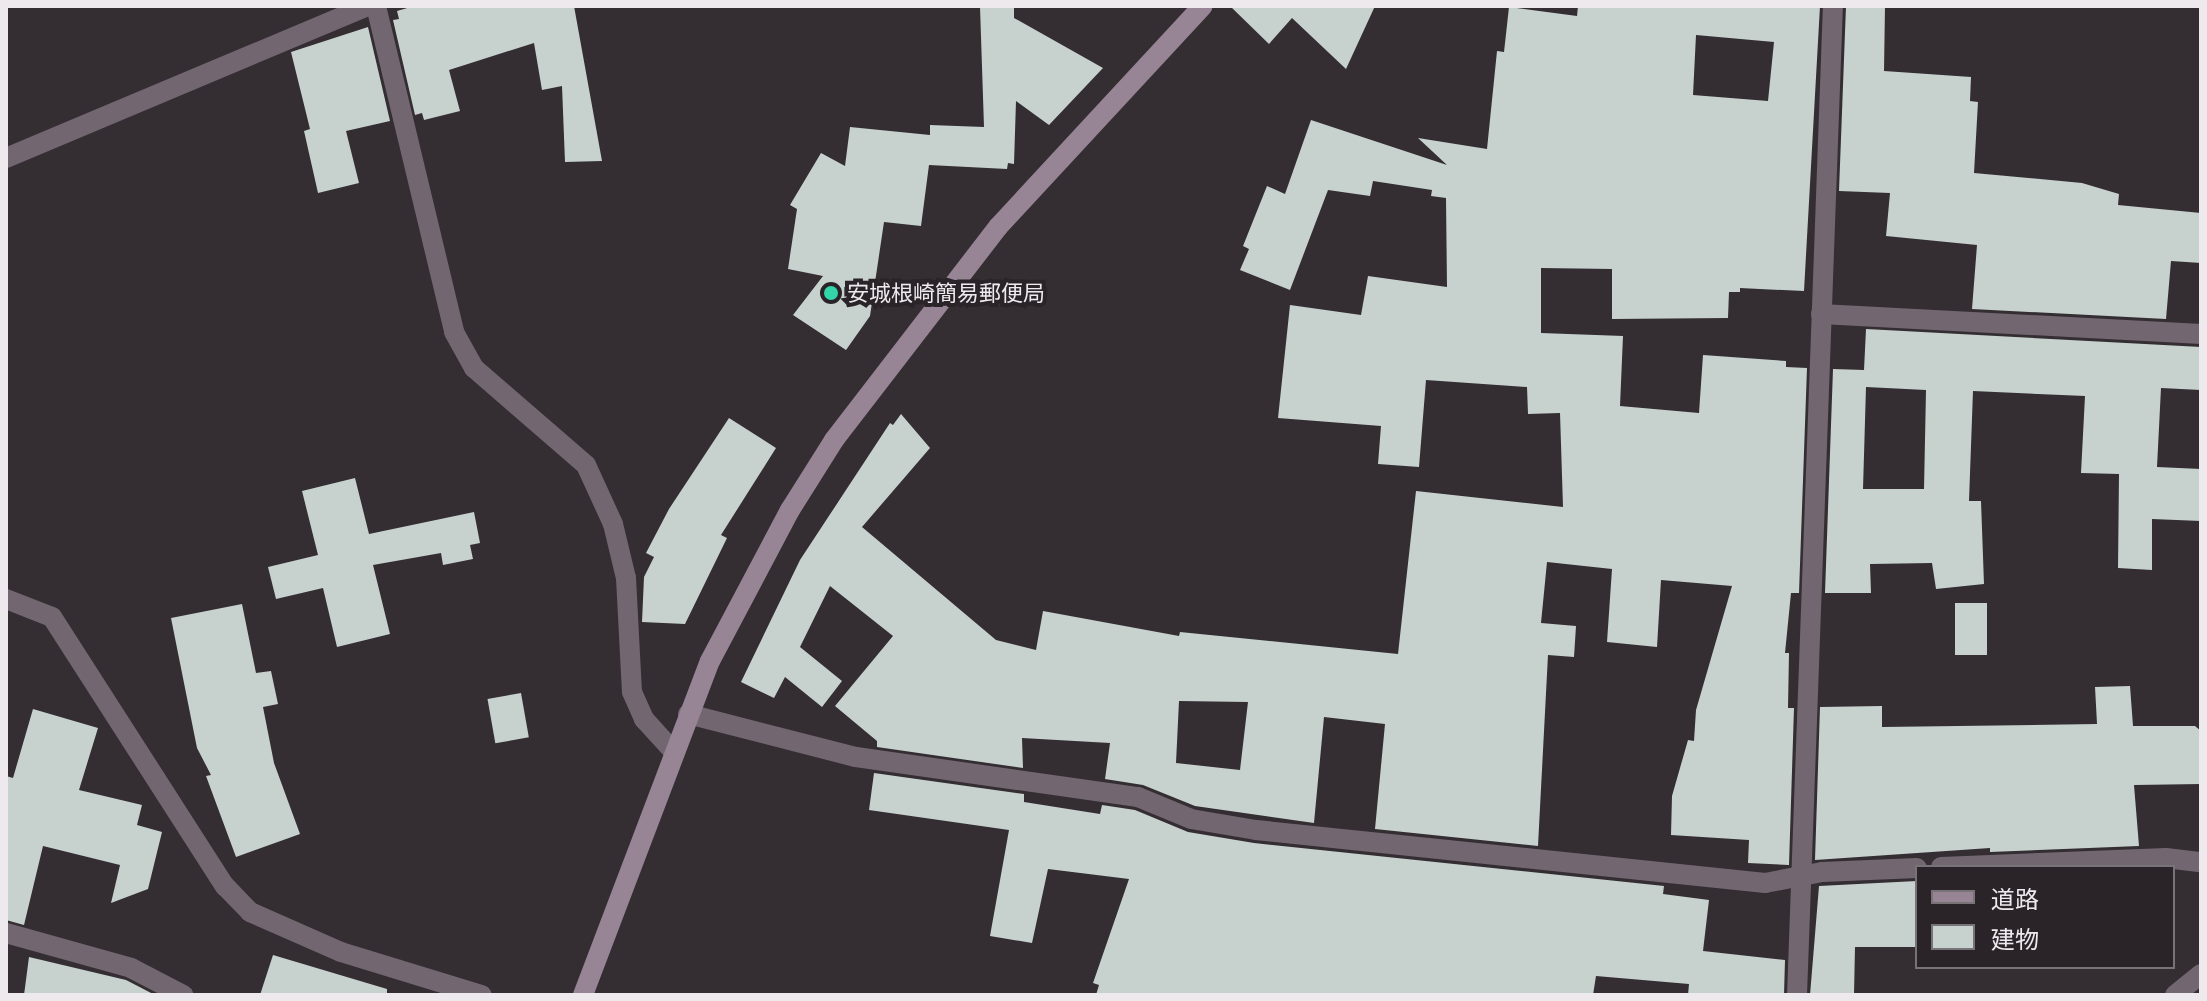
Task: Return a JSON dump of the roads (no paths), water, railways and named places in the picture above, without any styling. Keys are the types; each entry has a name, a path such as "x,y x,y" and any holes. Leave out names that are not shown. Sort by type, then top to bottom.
{"street":[{"path":"6,158 368,6"},
{"path":"376,6 454,332 474,368 586,465 613,524 626,578 632,692 644,719 673,751"},
{"path":"583,995 673,751 733,612 834,440 998,227 1203,6"},
{"path":"1797,995 1833,6"},
{"path":"1821,314 2201,334"},
{"path":"6,599 52,617 225,886 250,912 341,952 482,995"},
{"path":"688,714 856,757 1138,797 1191,819 1256,830 1765,883 1822,872 1915,868"},
{"path":"1991,865 2166,858 2201,862"},
{"path":"6,933 131,968 183,995"},
{"path":"408,995 416,974"},
{"path":"2175,995 2201,974"}],"place":[{"name":"安城根崎簡易郵便局","path":"831,293"}]}
